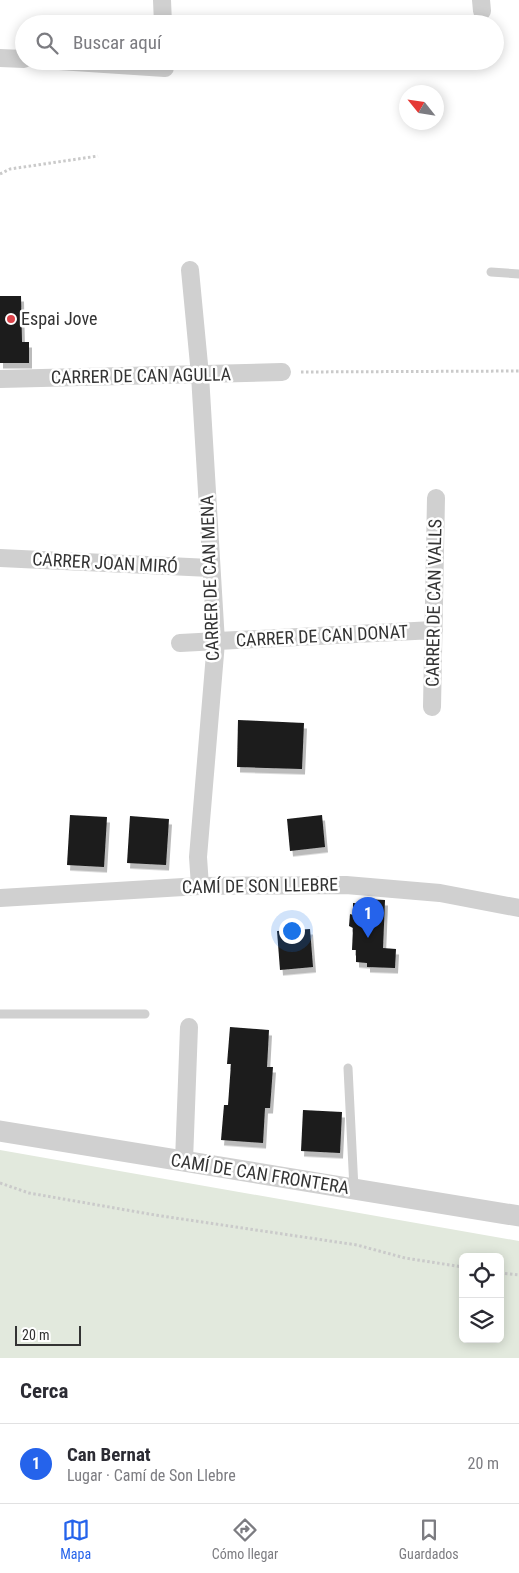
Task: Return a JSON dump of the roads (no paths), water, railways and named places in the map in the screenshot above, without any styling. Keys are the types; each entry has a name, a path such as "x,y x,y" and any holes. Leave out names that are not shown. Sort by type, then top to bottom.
{"street":[{"path":"162,0 163,15"},
{"path":"0,58 15,59"},
{"name":"CARRER DE CAN MENA","path":"190,270 200,375 210,568 216,642 198,857 200,886"},
{"name":"CARRER DE CAN AGULLA","path":"0,379 282,372"},
{"name":"CARRER DE CAN VALLS","path":"432,707 436,498"},
{"name":"CARRER JOAN MIRÓ","path":"0,558 210,568"},
{"name":"CARRER DE CAN DONAT","path":"180,643 434,630"},
{"name":"CAMÍ DE SON LLEBRE","path":"0,898 200,886 346,885 440,893 519,908"},
{"path":"184,1161 189,1027"},
{"name":"CAMÍ DE CAN FRONTERA","path":"0,1131 519,1216"}],"lane":[{"path":"491,272 519,274"},
{"path":"0,1014 145,1014"},
{"path":"348,1068 354,1189"}],"place":[{"name":"Espai Jove","path":"11,319"},
{"name":"Can Bernat","path":"368,938"}]}
